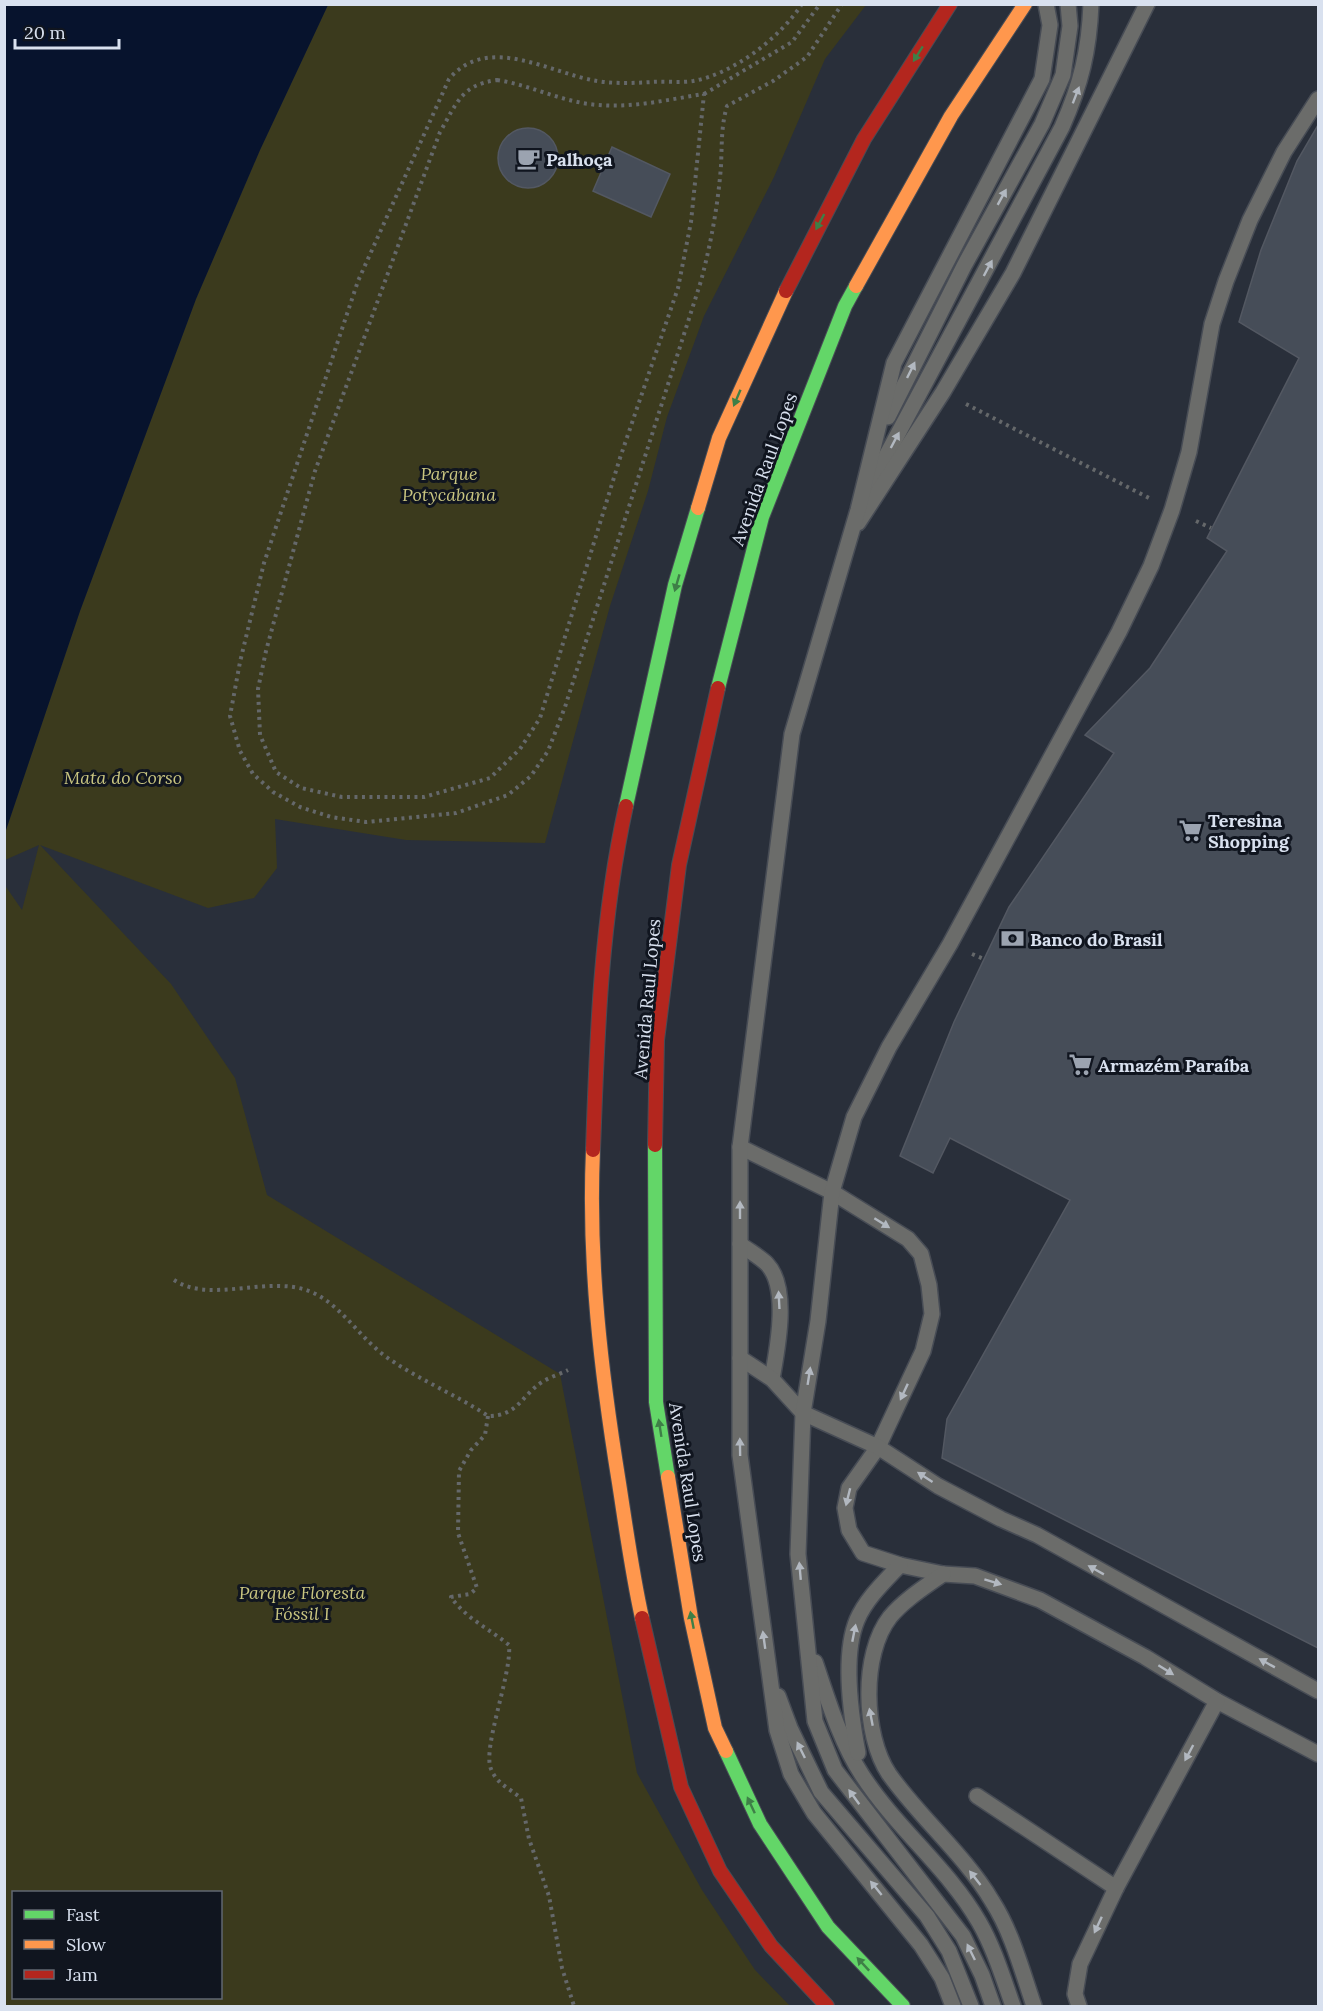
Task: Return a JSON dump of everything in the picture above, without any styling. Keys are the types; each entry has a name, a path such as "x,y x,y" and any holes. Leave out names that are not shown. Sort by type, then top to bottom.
{"main road":[{"path":"827,2007 771,1946 720,1870 681,1787 636,1592 602,1363 594,1290 590,1215 598,1019 606,922 624,814 675,585 719,438 766,330 864,139 950,4"},
{"name":"Avenida Raul Lopes","path":"903,2007 828,1927 760,1824 716,1728 691,1618 656,1402 654,1209 657,1040 679,865 722,669 762,517 845,306 951,116 1025,4"}],"lane":[{"path":"953,2007 942,1978 921,1945 814,1813 791,1774 777,1730 740,1455 740,1147 792,734 858,510 894,363 1042,79 1050,25 1046,4"},
{"path":"876,441 964,266 1046,114 1063,75 1070,26 1068,4"},
{"path":"858,510 1062,127 1079,89 1089,44 1091,4"},
{"path":"850,536 943,392 1013,273 1147,4"},
{"path":"993,2007 982,1974 963,1936 835,1770 815,1721 810,1689 810,1648 798,1554 803,1413 819,1321 832,1192 854,1118 889,1047 950,944 1119,632 1151,566 1172,510 1188,452 1212,324 1226,281 1250,220 1284,152 1318,99"},
{"path":"740,1147 832,1192 909,1239 921,1254 930,1285 932,1314 923,1351 878,1447 849,1488 845,1508 849,1530 863,1553 900,1565 943,1574 975,1576 1040,1600 1145,1657 1216,1701 1318,1755"},
{"path":"741,1244 768,1265 777,1281 780,1335 772,1379"},
{"path":"740,1358 772,1379 803,1413 878,1447 938,1485 1001,1519 1037,1535 1318,1691"},
{"path":"862,1774 851,1716 852,1641 856,1621 866,1603 900,1565"},
{"path":"943,1574 907,1600 890,1618 876,1644 870,1677 869,1710 876,1742 888,1772 992,1901 1007,1931 1034,2007"},
{"path":"810,1648 836,1722 862,1774 902,1828 954,1886 978,1922 1000,1968 1013,2007"},
{"path":"768,1669 790,1728 821,1792 927,1916 949,1951 971,2007"},
{"path":"1079,2007 1075,1994 1080,1964 1116,1888 1216,1701"},
{"path":"977,1796 1116,1888"}],"path":[{"path":"802,4 789,25 760,49 734,65 694,81 627,84 597,81 516,59 489,56 465,64 449,79 358,281 264,563 251,613 231,716 240,751 253,774 273,792 300,807 331,817 366,822 456,813 508,795 531,776 548,751 564,707 701,281 712,239 721,167 723,120 727,106 773,81 807,57 843,4"},
{"path":"704,94 692,222 684,266 616,469 540,718 520,749 490,778 434,794 392,799 342,797 302,788 276,772 260,735 258,689 266,651 315,471 440,132 463,92 480,82 497,80 522,84 559,97 599,105 704,94 792,42 820,4"},
{"path":"943,392 1211,528"},
{"path":"174,1280 188,1289 280,1286 306,1290 327,1299 383,1355 406,1371 488,1416 502,1416 519,1406 525,1396 544,1381 569,1370 602,1363"},
{"path":"488,1416 485,1435 471,1450 459,1471 458,1533 477,1588 470,1594 451,1597 466,1614 496,1633 509,1646 491,1747 490,1767 502,1785 521,1798 529,1839 549,1896 561,1968 574,2007"}],"green space":[{"path":"328,5 866,5 825,59 774,177 704,316 667,417 648,491 610,606 545,843 406,840 275,819 277,868 254,898 208,908 40,845 171,984 235,1078 267,1195 560,1374 637,1773 702,1890 755,1970 790,2006 5,2006 4,884 22,910 39,845 5,860 5,833 80,611 196,299 260,150"}],"water":[{"path":"5,4 328,5 260,150 196,299 80,611 5,833"}],"building":[{"name":"Teresina Shopping","path":"1318,125 1318,1648 942,1458 947,1419 1070,1200 950,1138 933,1173 900,1156 954,1022 1009,907 1114,753 1085,735 1150,668 1227,551 1207,538 1299,358 1239,322 1261,250 1297,161"},
{"name":"Palhoça","path":"522,128 534,128 550,136 556,146 558,158 556,170 550,180 534,188 522,188 506,180 498,164 498,152 506,136"},
{"path":"612,147 670,174 651,217 593,191"}],"traffic: fast":[{"path":"718,688 762,517 845,306 856,286"},
{"path":"626,806 675,585 698,508"},
{"path":"655,1145 656,1402 668,1477"},
{"path":"726,1751 760,1824 828,1927 903,2006"}],"traffic: slow":[{"path":"856,286 951,116 1025,4"},
{"path":"698,508 719,438 786,291"},
{"path":"593,1150 592,1234 597,1317 613,1441 642,1618"},
{"path":"668,1477 691,1618 715,1728 726,1751"}],"traffic: jam":[{"path":"786,291 864,139 950,4"},
{"path":"655,1145 657,1040 679,865 718,688"},
{"path":"593,1150 599,1020 606,934 626,806"},
{"path":"642,1618 681,1787 720,1871 771,1946 827,2006"}],"place":[{"name":"Palhoça","path":"528,159"},
{"name":"Teresina Shopping","path":"1190,830"},
{"name":"Banco do Brasil","path":"1012,939"},
{"name":"Armazém Paraíba","path":"1080,1065"}],"park label":[{"name":"Parque Potycabana","path":"449,483"},
{"name":"Mata do Corso","path":"123,777"},
{"name":"Parque Floresta Fóssil I","path":"302,1602"}]}
